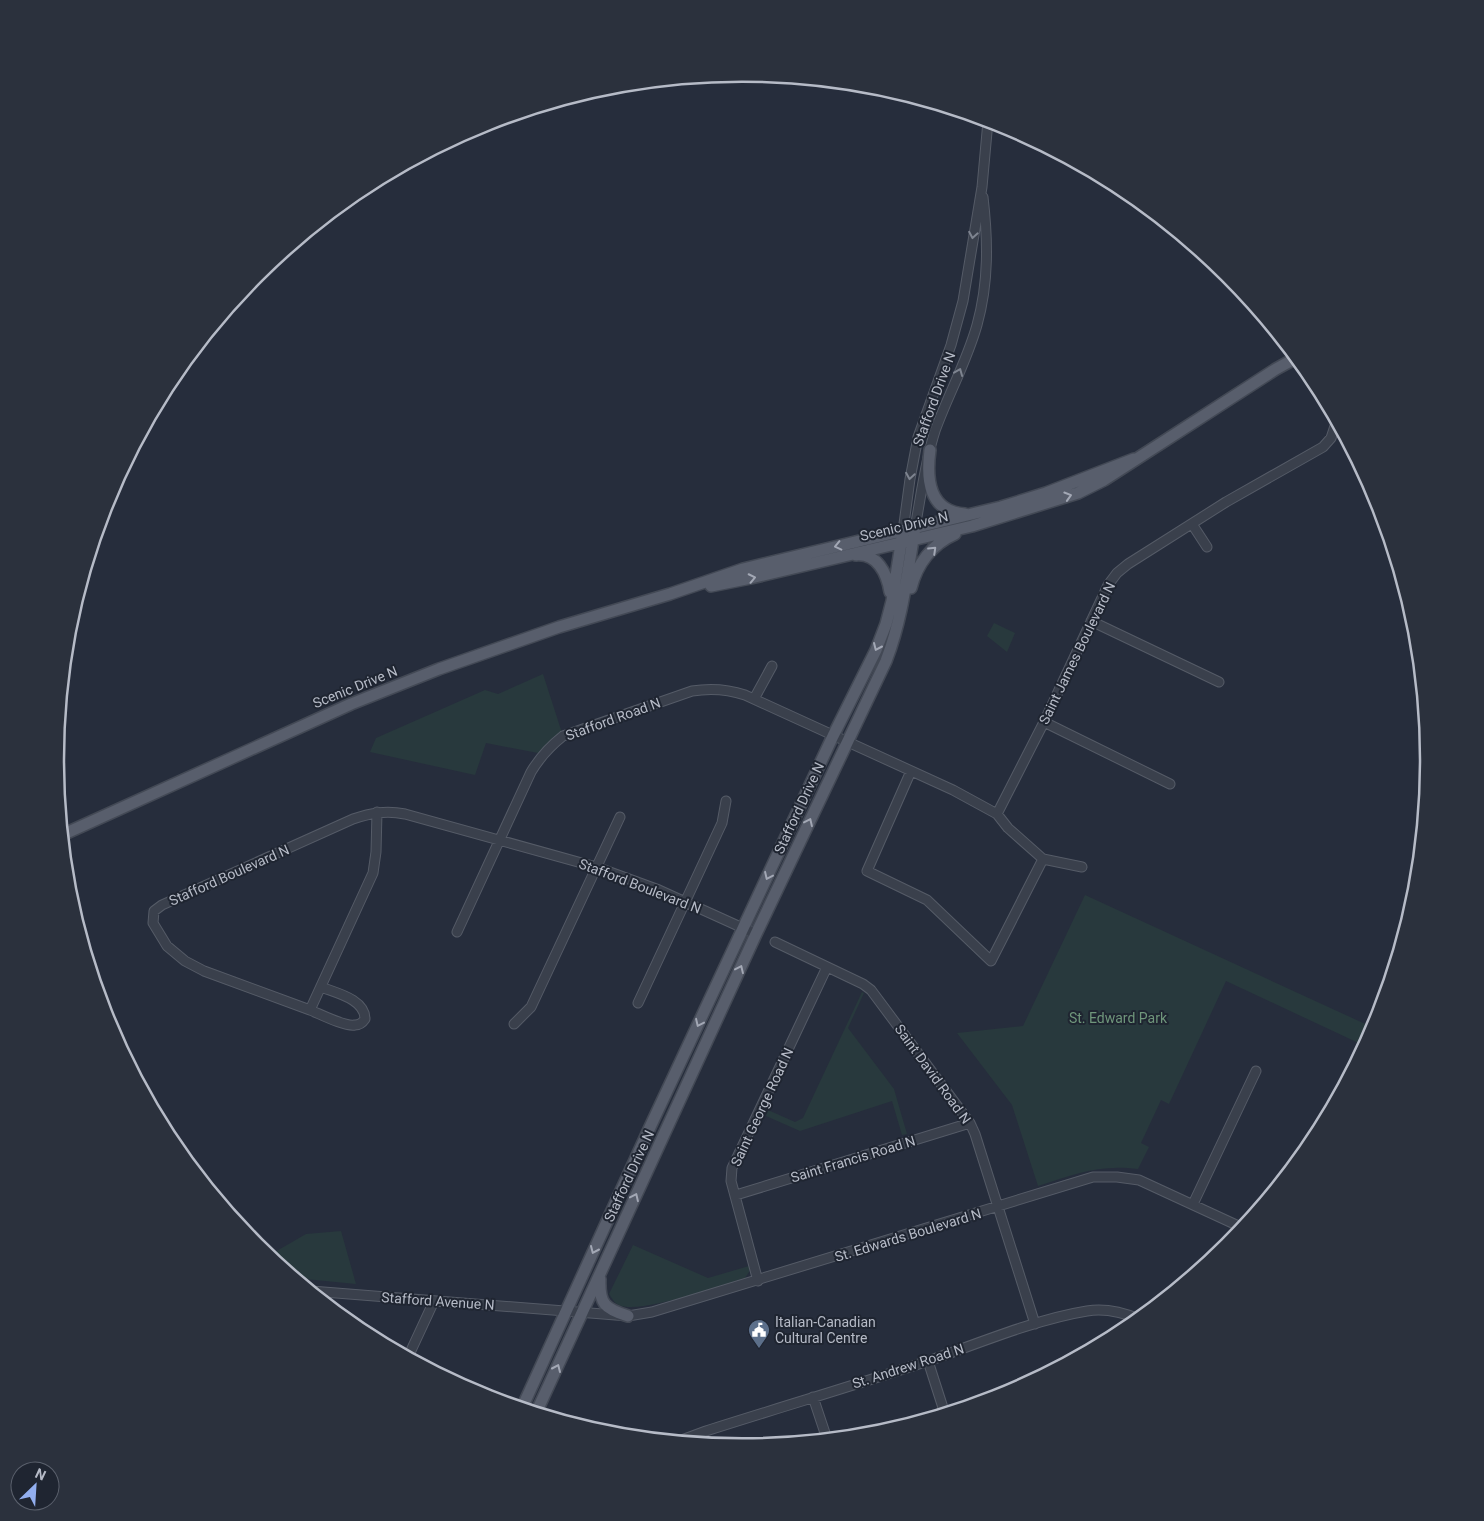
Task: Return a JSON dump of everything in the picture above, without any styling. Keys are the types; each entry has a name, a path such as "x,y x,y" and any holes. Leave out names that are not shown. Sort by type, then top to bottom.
{"main road":[{"name":"Scenic Drive N","path":"68,832 360,700 439,669 559,627 670,594 743,568 902,537 1078,493 1104,480 1134,459 1290,361"},
{"path":"930,450 927,467 928,481 934,496 945,508 973,520"},
{"path":"903,607 910,595 913,580 919,567 929,552 973,520"},
{"name":"Stafford Drive N","path":"539,1407 756,934 886,661 903,607 914,534"},
{"name":"Scenic Drive N","path":"670,594 751,578 844,556 902,537"},
{"name":"Stafford Drive N","path":"524,1403 614,1204 878,644 892,601 902,537"},
{"path":"844,556 863,554 879,565 887,575 892,601"},
{"path":"600,1273 600,1291 607,1307 628,1316"}],"street":[{"name":"Stafford Drive N","path":"902,537 918,436 951,345 960,314 982,187 987,128"},
{"name":"Stafford Drive N","path":"914,534 930,450 982,306 988,238 982,187"},
{"name":"Saint James Boulevard N","path":"997,814 1044,722 1090,621 1117,573 1128,564 1226,502 1323,448 1331,438 1334,430"},
{"path":"1192,524 1207,547"},
{"path":"1090,621 1220,682"},
{"path":"754,699 772,666"},
{"name":"Stafford Road N","path":"457,932 537,762 550,745 562,736 692,691 721,689 754,699 847,741"},
{"path":"1044,722 1170,784"},
{"path":"847,741 953,790 997,814 1008,828 1043,859 1082,867"},
{"path":"911,771 867,872 927,900 991,961 1043,859"},
{"path":"638,1003 722,823 726,802"},
{"path":"310,1010 373,874 376,852 377,812"},
{"name":"Stafford Boulevard N","path":"321,986 359,1003 365,1014 365,1019 362,1023 348,1024 204,971 185,961 167,946 155,928 152,918 154,911 162,905 353,819 377,812 405,814 596,867 686,902 756,934"},
{"path":"514,1024 531,1007 620,816"},
{"name":"Saint David Road N","path":"775,942 863,984 871,990 970,1123 976,1134 1034,1324"},
{"name":"Saint George Road N","path":"758,1281 732,1181 732,1168 827,967"},
{"path":"1193,1204 1256,1071"},
{"name":"Saint Francis Road N","path":"736,1195 970,1123"},
{"name":"St. Edwards Boulevard N","path":"566,1312 628,1316 652,1312 1092,1177 1118,1177 1139,1180 1236,1225"},
{"name":"Stafford Avenue N","path":"321,1292 566,1312"},
{"path":"410,1352 434,1301"},
{"name":"St. Andrew Road N","path":"693,1437 1034,1324 1088,1311 1106,1310 1131,1316"},
{"path":"928,1360 942,1408"},
{"path":"813,1397 825,1434"}],"green space":[{"path":"994,623 1015,633 1007,652 987,636"},
{"path":"543,674 563,736 543,754 486,743 475,775 370,752 376,738 485,690 498,694"},
{"name":"St. Edward Park","path":"1085,895 1367,1025 1358,1043 1226,981 1169,1104 1161,1100 1141,1143 1149,1147 1138,1169 1111,1168 1087,1171 1038,1186 1012,1105 957,1033 1023,1026"},
{"path":"862,992 864,993 848,1028 894,1089 907,1134 902,1135 892,1101 800,1131 766,1116 768,1110 795,1122 803,1118"},
{"path":"341,1231 356,1284 306,1279 275,1252 306,1234"},
{"path":"633,1245 708,1278 749,1266 749,1272 745,1278 662,1303 629,1307 619,1305 614,1302 609,1294"}],"place":[{"name":"Italian-Canadian Cultural Centre","path":"759,1349"}]}
